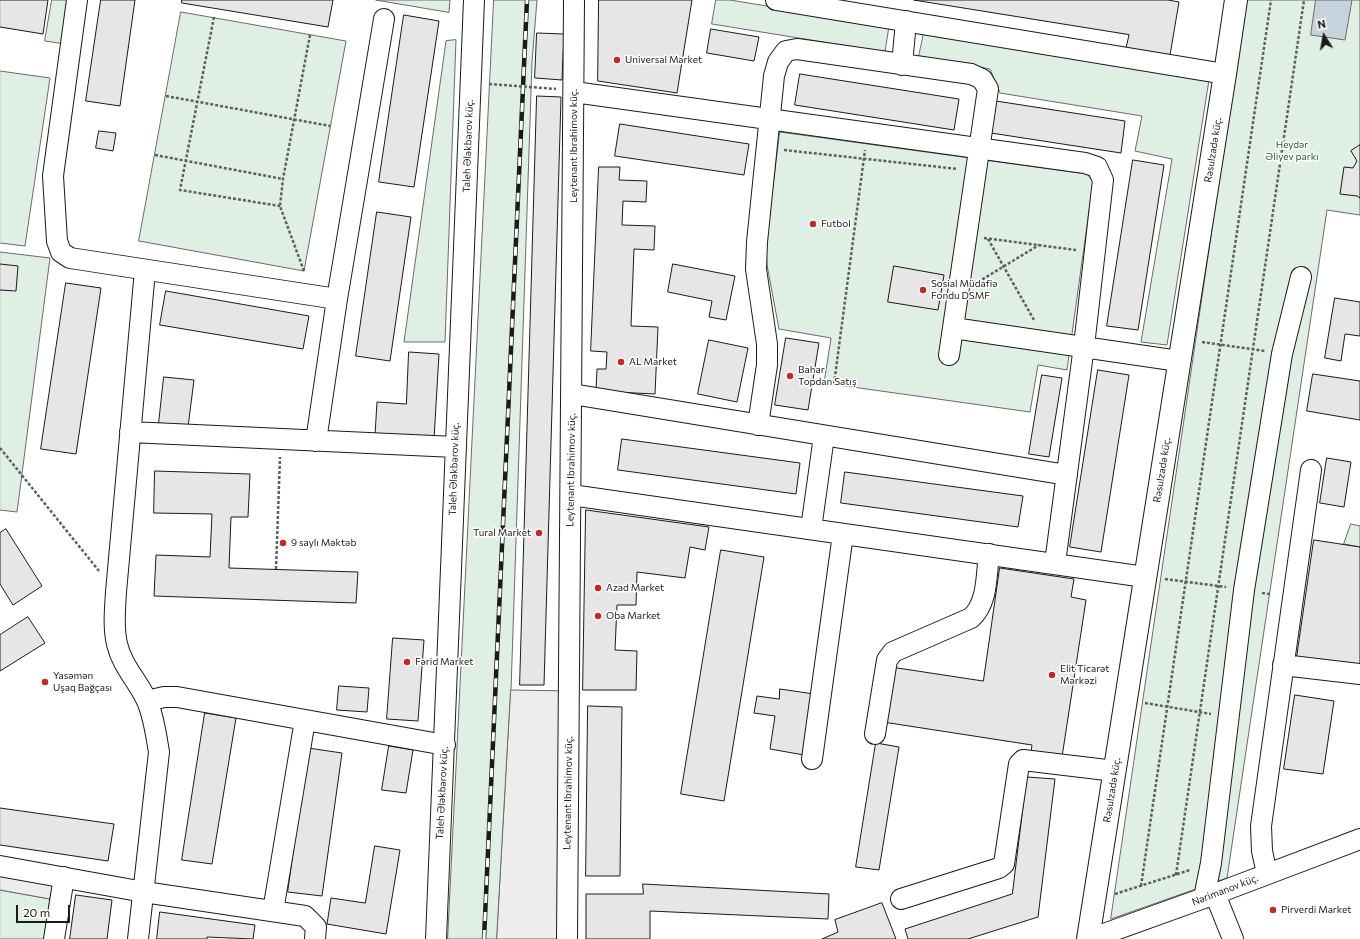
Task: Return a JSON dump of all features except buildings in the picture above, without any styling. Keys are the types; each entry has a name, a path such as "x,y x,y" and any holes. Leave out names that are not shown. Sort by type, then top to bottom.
{"main road":[{"name":"Rəsulzadə küç.","path":"1089,939 1115,771 1153,577 1179,361 1236,0"}],"street":[{"path":"77,0 53,176 57,241 61,252 70,258 337,299"},
{"name":"Taleh Ələkbərov küç.","path":"436,939 474,0"},
{"name":"Leytenant Ibrahimov küç.","path":"567,939 574,0"},
{"path":"776,0 1225,74"},
{"path":"316,440 337,299 384,19"},
{"path":"902,65 906,22"},
{"path":"758,425 767,365 767,344 758,290 756,262 774,76 778,62 786,51 797,49 971,74 982,79 988,89 949,355"},
{"path":"574,92 1085,163 1097,167 1104,180 1084,346 1055,563"},
{"path":"138,939 160,752 154,723 147,701 123,663 117,644 114,623 145,270"},
{"path":"1232,939 1209,896 1211,863 1244,590 1282,354 1301,277"},
{"path":"953,328 1045,340 1179,361"},
{"path":"572,394 1067,475"},
{"path":"130,432 455,447"},
{"path":"811,529 824,436"},
{"path":"1268,874 1262,851 1261,826 1311,470"},
{"path":"571,495 1153,577"},
{"path":"812,759 843,534"},
{"path":"874,734 887,660 893,652 971,618 978,611 982,604 989,554"},
{"path":"1283,665 1360,674"},
{"path":"147,701 164,696 177,697 445,745"},
{"path":"273,911 305,720"},
{"path":"901,899 999,868 1004,864 1019,764 1023,760 1115,771"},
{"name":"Nərimanov küç.","path":"1089,939 1209,896 1360,839"},
{"path":"0,866 144,892 306,916 316,926 315,939"},
{"path":"54,939 64,877"}],"path":[{"path":"1141,886 1271,0"},
{"path":"1176,874 1304,0"},
{"path":"214,17 180,190 280,206"},
{"path":"304,270 280,206 283,179 310,34"},
{"path":"470,83 548,87 574,92"},
{"path":"166,96 330,126"},
{"path":"834,384 866,144"},
{"path":"778,149 977,172"},
{"path":"155,155 283,179"},
{"path":"967,236 1095,252"},
{"path":"988,239 1045,340"},
{"path":"959,293 1040,245"},
{"path":"1196,342 1282,354"},
{"path":"276,569 281,439"},
{"path":"0,448 116,592"},
{"path":"1153,577 1270,594"},
{"path":"1142,702 1228,717"},
{"path":"1114,894 1211,863"}],"green space":[{"path":"52,0 71,0 65,44 45,41"},
{"path":"376,0 450,0 449,12"},
{"path":"494,0 537,0 532,62 511,690 497,939 448,939"},
{"path":"716,0 730,0 889,26 885,52 712,24"},
{"name":"Heydər Əliyev parkı","path":"1246,0 1360,0 1360,215 1327,210 1227,878 1111,919"},
{"path":"181,12 346,41 304,271 139,241"},
{"path":"924,33 1209,80 1167,345 1141,342 1172,159 1135,151 1142,116 1000,93 990,69 919,56"},
{"path":"456,40 445,342 404,342 446,41"},
{"path":"0,71 50,78 25,246 0,243"},
{"path":"780,132 1087,174 1093,182 1067,370 1038,365 1030,412 824,383 831,338 779,329 767,265 766,245"},
{"path":"0,252 50,258 17,512 0,510"},
{"path":"1351,524 1360,526 1360,547 1344,544"},
{"path":"0,890 50,899 44,939 0,939"}],"shaded area":[{"path":"1316,0 1352,0 1345,40 1311,35"},
{"path":"511,690 569,691 567,939 497,939"},
{"path":"0,866 55,875 50,899 0,890"}],"railway":[{"path":"484,939 527,0"}],"place":[{"name":"Universal Market","path":"617,60"},
{"name":"Futbol","path":"813,224"},
{"name":"Sosial Müdafiə Fondu DSMF","path":"923,290"},
{"name":"AL Market","path":"621,362"},
{"name":"Bahar Topdan Satış","path":"790,376"},
{"name":"Tural Market","path":"539,533"},
{"name":"9 saylı Məktəb","path":"283,543"},
{"name":"Azad Market","path":"598,588"},
{"name":"Oba Market","path":"598,616"},
{"name":"Fərid Market","path":"407,662"},
{"name":"Elit Ticarət Mərkəzi","path":"1052,675"},
{"name":"Yasəmən Uşaq Bağçası","path":"45,682"},
{"name":"Pirverdi Market","path":"1273,910"}]}
